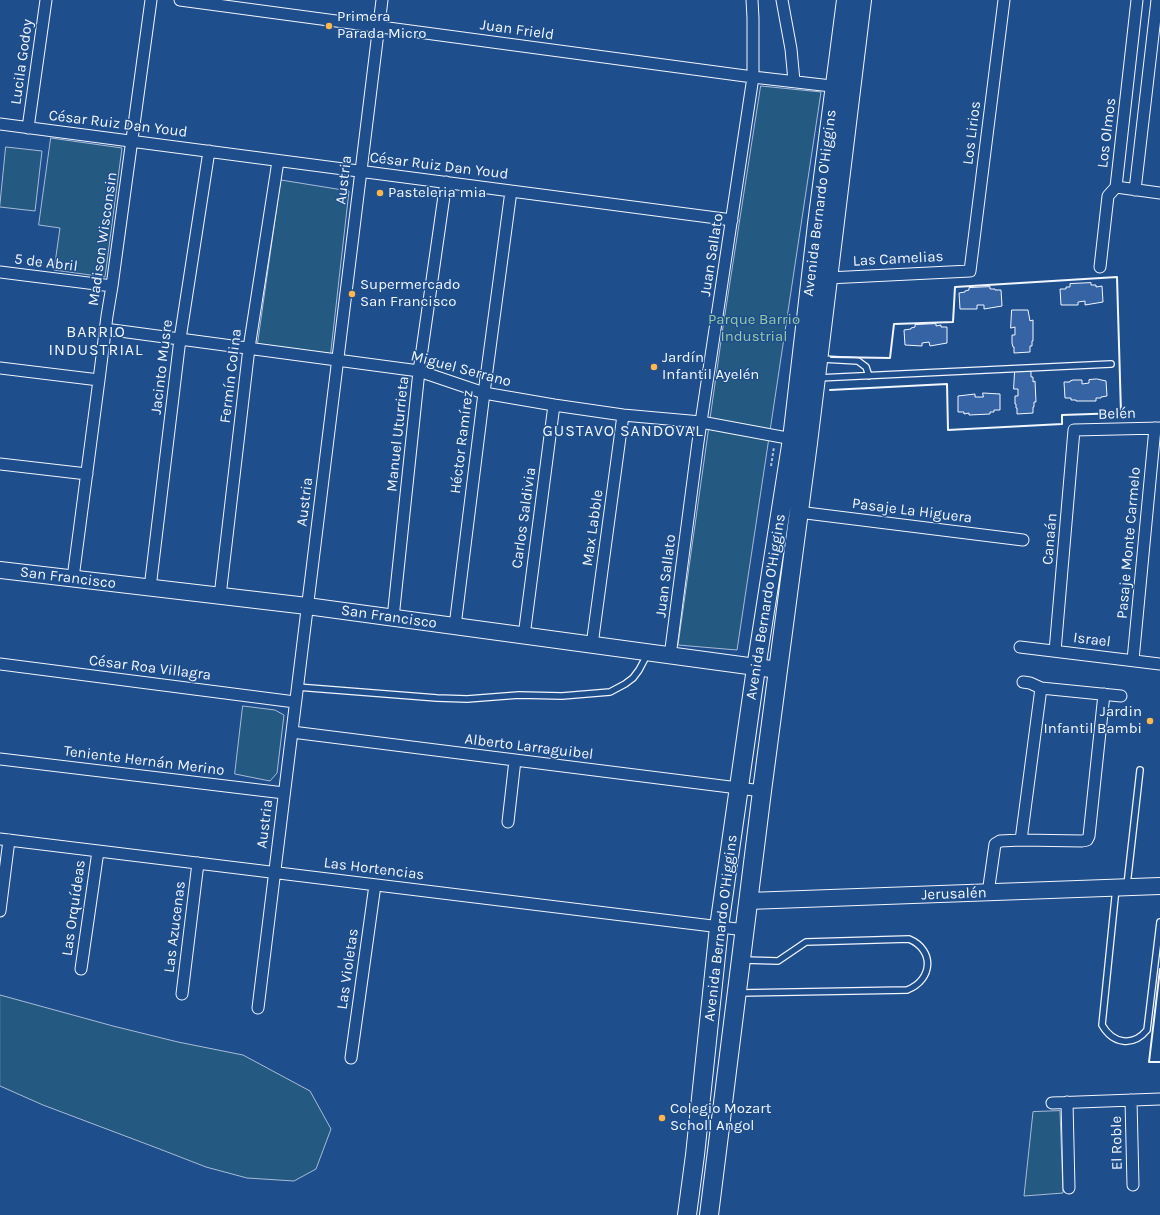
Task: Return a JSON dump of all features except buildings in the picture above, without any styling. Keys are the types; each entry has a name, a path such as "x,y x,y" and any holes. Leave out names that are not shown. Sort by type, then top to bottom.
{"main road":[{"name":"Avenida Bernardo O'Higgins","path":"688,1213 719,927 756,668 800,441 816,378 828,278 843,87 846,0"},
{"name":"Avenida Bernardo O'Higgins","path":"709,1215 798,512 800,441 817,224 843,87 862,0"}],"street":[{"name":"Lucila Godoy","path":"28,128 46,0"},
{"name":"Madison Wisconsin","path":"73,578 100,380 105,329 151,0"},
{"name":"Juan Frield","path":"180,0 753,77 843,87"},
{"name":"Austria","path":"258,1008 382,0"},
{"name":"Juan Sallato","path":"670,656 701,422 753,77 752,0"},
{"path":"782,0 791,49 794,81"},
{"name":"Los Lirios","path":"970,271 1004,0"},
{"name":"Los Olmos","path":"1100,267 1108,196 1116,187 1137,0"},
{"path":"1135,190 1154,67 1157,0"},
{"name":"César Ruiz Dan Youd","path":"0,124 732,220"},
{"name":"Jacinto Musre","path":"150,588 180,339 208,151"},
{"name":"Fermín Colina","path":"220,596 249,348 278,160"},
{"name":"Manuel Uturrieta","path":"393,618 419,371 446,182"},
{"path":"1116,187 1160,193"},
{"name":"Héctor Ramírez","path":"455,626 511,191"},
{"name":"Las Camelias","path":"828,278 970,271"},
{"name":"5 de Abril","path":"0,272 112,286"},
{"name":"Miguel Serrano","path":"105,329 419,371 484,393 623,415 701,422 800,441"},
{"path":"0,368 100,380"},
{"name":"Carlos Saldivia","path":"524,636 554,405"},
{"name":"Max Labble","path":"592,645 623,415"},
{"name":"Belén","path":"1074,430 1158,428"},
{"name":"Pasaje Monte Carmelo","path":"1133,660 1158,428"},
{"name":"Canaán","path":"1055,651 1074,430"},
{"path":"0,464 87,474"},
{"name":"Pasaje La Higuera","path":"798,512 1023,540"},
{"name":"San Francisco","path":"0,570 307,606 778,670"},
{"name":"Israel","path":"1020,647 1160,664"},
{"name":"César Roa Villagra","path":"0,664 295,702"},
{"path":"1023,682 1030,683 1041,688 1121,696"},
{"path":"1021,840 1041,688"},
{"path":"988,893 995,844 1000,841 1087,840 1089,836 1104,694"},
{"name":"Alberto Larraguibel","path":"292,732 762,791"},
{"name":"Teniente Hernán Merino","path":"0,759 284,793"},
{"path":"508,822 515,760"},
{"path":"0,911 5,839"},
{"name":"Las Hortencias","path":"5,839 745,930"},
{"name":"Las Orquídeas","path":"81,969 98,851"},
{"name":"Las Azucenas","path":"182,994 198,863"},
{"name":"Las Violetas","path":"351,1058 374,885"},
{"name":"Jerusalén","path":"748,902 1160,886"},
{"path":"1052,1103 1160,1099"},
{"name":"El Roble","path":"1132,1100 1133,1185"},
{"path":"1067,1102 1069,1188"}],"lane":[{"path":"818,359 858,361 866,367 869,376"},
{"path":"816,378 1111,364"},
{"path":"297,687 437,698 480,698 519,695 562,696 610,692 633,678 648,653"},
{"path":"1140,770 1121,888 1102,1025 1108,1034 1117,1040 1134,1040 1139,1038 1147,1030 1160,922"},
{"path":"737,993 907,990 913,988 922,980 925,975 927,962 926,956 920,945 908,939 806,942 778,961 741,960"}],"green space":[{"name":"Parque Barrio Industrial","path":"761,86 821,92 737,650 678,645 723,327"},
{"path":"51,138 122,148 105,277 54,270 60,228 39,225"},
{"path":"6,147 42,151 35,211 0,207"},
{"path":"281,180 349,191 330,359 257,350"},
{"path":"243,706 275,710 284,715 277,773 270,781 235,774"},
{"path":"0,995 113,1026 178,1042 243,1055 310,1091 331,1129 316,1169 294,1181 247,1178 206,1167 43,1105 0,1086"},
{"path":"1060,1111 1063,1193 1024,1196 1033,1112"}],"wall":[{"path":"830,390 947,384 948,430 1062,424 1062,415 1121,413 1117,277 955,287 953,322 894,324 890,358 831,357"},
{"path":"1160,969 1149,1062 1160,1062"}],"place":[{"name":"Primera Parada Micro","path":"329,26"},
{"name":"Pasteleria mia","path":"380,193"},
{"name":"Supermercado San Francisco","path":"352,294"},
{"name":"Jardín Infantil Ayelén","path":"654,367"},
{"name":"Jardin Infantil Bambi","path":"1150,721"},
{"name":"Colegio Mozart Scholl Angol","path":"662,1118"}],"district":[{"name":"BARRIO INDUSTRIAL","path":"96,341"},
{"name":"GUSTAVO SANDOVAL","path":"623,431"}]}
